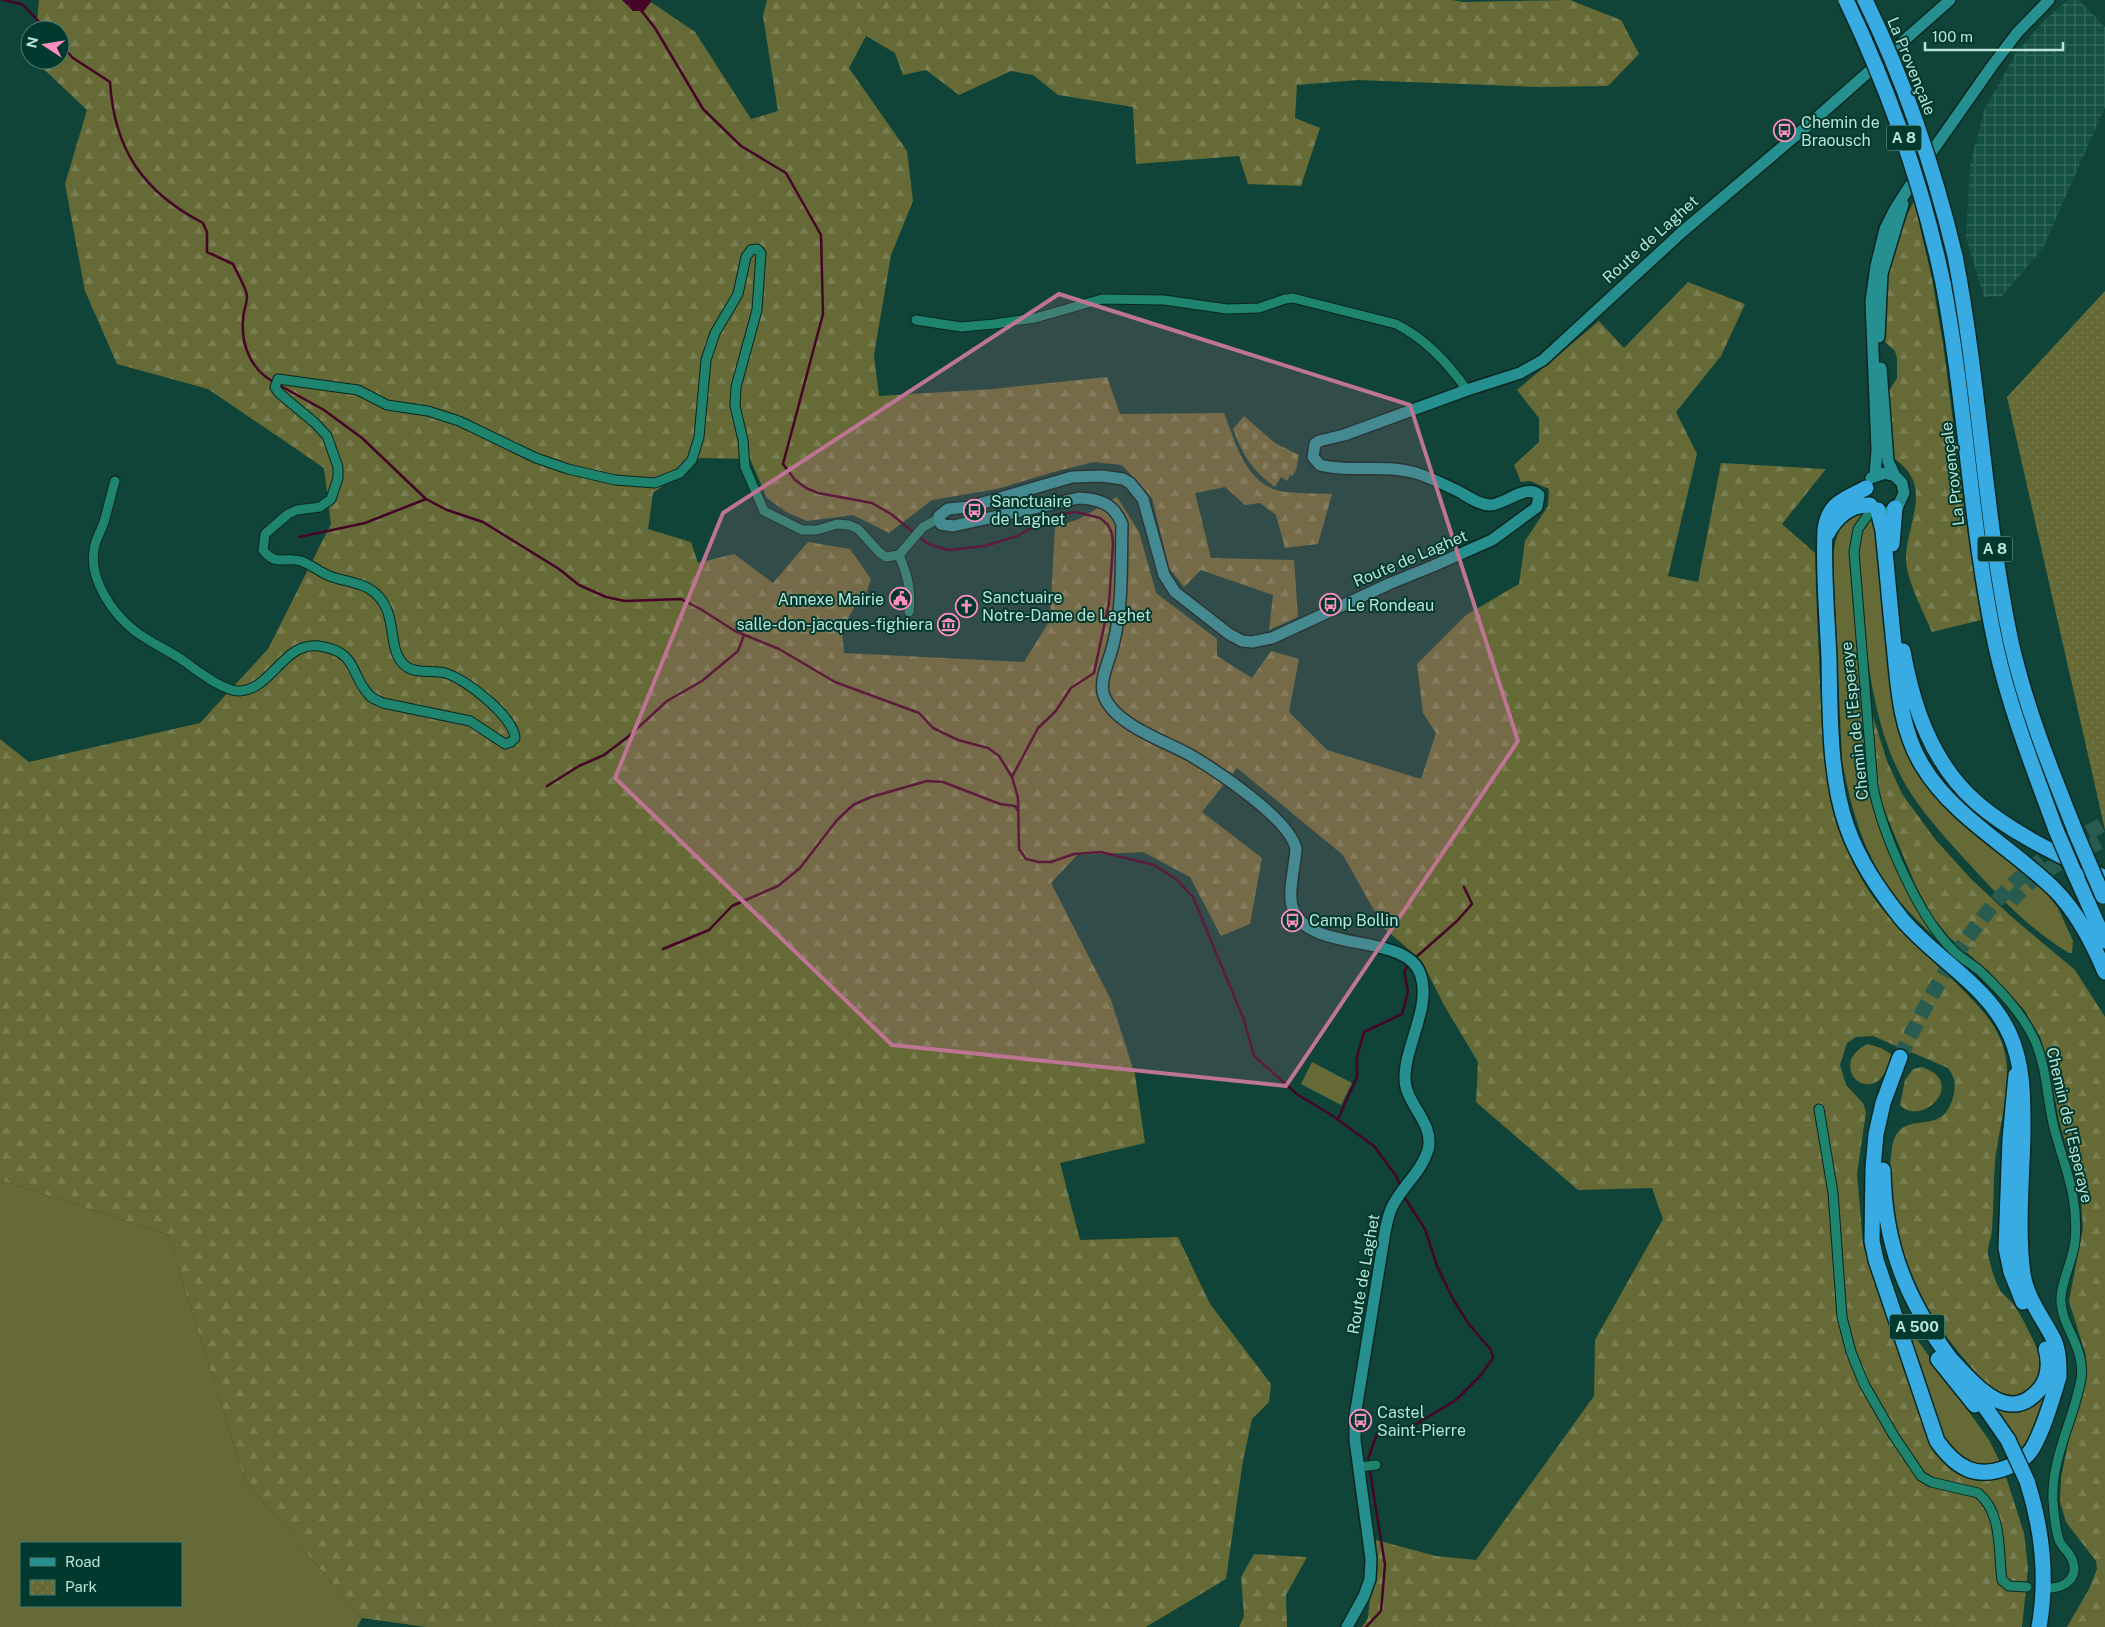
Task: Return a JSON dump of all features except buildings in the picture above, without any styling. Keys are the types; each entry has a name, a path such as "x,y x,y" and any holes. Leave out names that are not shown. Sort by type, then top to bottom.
{"highway":[{"name":"La Provençale","path":"1846,0 1896,113 1926,211 1943,283 1953,344 1977,540 1996,646 2013,708 2056,830 2105,942"},
{"name":"La Provençale","path":"1865,0 1897,72 1921,137 1942,204 1955,256 1969,335 1995,552 2008,629 2019,673 2037,733 2104,898"},
{"path":"1866,488 1833,507 1827,517 1824,540 1833,755 1839,801 1847,828 1870,877 1902,919 1992,1005 2011,1037 2018,1059 2024,1100 2021,1238 2023,1274 2035,1309 2055,1342 2059,1377 2031,1450 2015,1464 1987,1473 1975,1472 1960,1466 1948,1457 1937,1441 1876,1260 1871,1222 1872,1190"},
{"path":"1824,540 1830,528 1847,510 1857,506 1873,508 1883,531 1899,695 1907,733 1917,757 1947,798 2055,890 2080,922 2105,972"},
{"path":"1895,508 1892,527 1893,554 1903,648 1913,697 1937,753 1967,794 1983,808 2025,836 2105,878"},
{"name":"A 500","path":"2004,1443 1933,1350 1904,1306 1884,1254 1875,1216 1872,1190 1874,1152 1878,1118 1904,1059 1893,1096 1883,1154 1884,1211 1890,1242 1903,1282 1920,1316 1945,1353 1994,1417 2004,1443 2035,1507 2043,1554 2044,1582 2039,1627"},
{"path":"1945,1353 1981,1391 1999,1402 2010,1404 2021,1402 2039,1390 2048,1368 2045,1345 2017,1290 2006,1248 2011,1129 2018,1059"},
{"name":"A 500","path":"2023,1482 2035,1558 2035,1596 2031,1627"}],"main road":[{"name":"Route de Laghet","path":"1347,1627 1364,1596 1370,1580 1371,1566 1362,1467 1355,1427 1357,1401 1388,1215 1425,1158 1430,1139 1428,1131 1408,1092 1406,1083 1406,1070 1423,991 1421,976 1411,961 1395,951 1325,935 1306,925 1292,909 1296,849 1294,841 1287,830 1239,788 1191,756 1138,728 1113,711 1104,696 1103,687 1105,671 1114,642 1120,600 1122,524 1118,514 1112,507 1102,501 1079,498 953,526 941,524 938,519 942,512 948,509 969,507 1072,477 1102,476 1123,480 1130,484 1144,499 1164,575 1175,592 1229,634 1242,641 1262,642 1391,583 1492,540 1537,507 1539,496 1531,491 1489,505 1436,480 1411,471 1392,468 1320,465 1313,457 1315,444 1467,390 1520,374 1543,360 1682,232 1853,86 1950,0"},
{"path":"1906,194 1886,259 1879,307 1879,344 1886,450 1888,461 1895,476 1902,483 1904,493 1901,503 1890,511 1873,508 1866,497 1868,483 1875,475 1877,450 1872,344 1872,290 1885,229 1895,209 1933,150 2005,48 2049,0"},
{"path":"1875,475 1885,473 1895,476"}],"street":[{"path":"115,481 108,510 93,553 96,574 109,601 136,632 170,652 212,682 238,691 252,688 288,656 302,647 318,646 336,650 347,657 355,667 360,681 370,697 383,703 470,721 505,744 511,742 515,738 515,731 492,704 479,693 458,678 445,673 408,668 399,659 395,650 389,613 382,600 368,588 332,577 302,561 277,561 268,557 264,550 266,534 288,514 298,510 320,507 330,499 338,478 338,467 327,436 274,387 278,379 358,390 387,405 428,411 459,421 536,458 568,469 615,480 655,483 680,473 692,460 699,437 706,360 711,343 738,294 746,257 751,250 757,249 761,253 757,310 738,378 735,406 743,440 745,467 764,511 802,530 817,530 837,524 849,525 858,529 880,553 886,556 901,553 923,527 938,519"},
{"path":"916,320 960,327 994,324 1035,318 1102,299 1164,300 1227,309 1258,308 1293,298 1396,324 1411,331 1431,347 1467,390"},
{"name":"Chemin de l'Esperaye","path":"1873,508 1858,529 1854,552 1875,798 1902,869 1916,899 1940,937 1953,951 1978,970 2012,1005 2036,1042 2054,1127 2070,1178 2076,1214 2075,1242 2071,1264 2061,1297 2063,1314 2075,1339 2082,1366 2081,1377 2066,1429 2053,1487 2058,1538 2073,1562 2074,1570 2073,1576 2064,1585 2051,1588"},
{"path":"901,553 909,582 911,600 908,612"},
{"path":"1819,1109 1833,1192 1842,1317 1850,1352 1864,1384 1894,1436 1921,1476 1931,1482 1978,1494 1983,1498 1997,1529 2003,1582 2009,1586 2027,1587"},
{"path":"1362,1467 1376,1465"}],"highlighted area":[{"path":"1059,294 1410,405 1518,741 1286,1086 892,1045 615,778 723,513"}],"shaded area":[{"path":"2068,0 2079,0 2105,27 2105,107 2043,248 2002,296 1984,297 1966,237 1970,165 1984,111 2016,53 2043,22"}],"green space":[{"path":"39,0 648,0 695,32 751,119 778,111 763,16 767,0 1452,0 1464,2 1570,0 1621,20 1639,54 1608,86 1538,87 1358,80 1297,85 1295,118 1320,128 1301,186 1248,184 1239,156 1136,164 1133,107 1058,95 1033,75 1011,71 959,95 926,70 903,75 895,53 866,36 849,68 907,151 913,201 891,255 874,355 879,396 993,389 1107,377 1120,414 1224,413 1241,457 1254,476 1263,483 1278,491 1332,494 1318,544 1285,548 1276,515 1260,503 1245,505 1225,487 1195,493 1211,558 1294,560 1298,617 1269,630 1273,595 1201,570 1184,587 1169,568 1152,498 1122,465 1094,462 997,489 932,500 889,533 853,515 807,521 786,512 767,498 750,459 700,458 653,493 648,529 691,542 698,563 734,554 773,583 808,542 850,549 871,579 866,594 857,602 842,630 844,653 1024,662 1050,620 1055,527 1079,519 1117,497 1139,532 1156,593 1217,639 1217,656 1252,678 1271,651 1299,659 1289,712 1327,750 1421,779 1436,733 1423,713 1417,664 1466,615 1519,584 1525,541 1548,506 1549,489 1530,481 1521,482 1514,465 1539,442 1539,418 1517,390 1599,321 1624,348 1688,282 1745,304 1721,356 1676,412 1697,454 1668,576 1698,582 1721,463 1826,469 1782,524 1815,553 1822,727 1831,803 1838,829 1850,857 1872,895 1916,946 1956,983 1981,1010 1993,1024 2001,1041 2007,1069 2007,1085 1995,1161 1992,1232 1988,1255 2002,1293 2016,1308 2035,1344 2039,1357 2039,1369 2036,1379 2030,1388 2022,1394 2012,1396 2001,1393 1989,1386 1974,1371 1943,1332 1918,1289 1896,1228 1892,1200 1891,1153 1898,1132 1912,1124 1937,1119 1944,1115 1950,1106 1955,1083 1948,1068 1873,1036 1856,1037 1847,1043 1840,1065 1846,1085 1863,1103 1866,1112 1857,1174 1863,1244 1923,1423 1935,1453 1958,1471 1978,1480 2006,1477 2024,1533 2028,1569 2022,1627 1362,1627 1368,1618 1376,1540 1436,1556 1476,1560 1594,1396 1595,1340 1663,1219 1652,1188 1578,1190 1476,1102 1478,1062 1444,1005 1421,960 1384,928 1343,855 1237,768 1202,812 1262,858 1250,924 1221,936 1190,877 1143,852 1077,855 1051,883 1111,1000 1135,1075 1145,1143 1060,1163 1080,1240 1178,1237 1210,1304 1271,1384 1269,1402 1252,1419 1243,1460 1226,1579 1146,1627 426,1627 362,1618 245,1481 168,1235 0,1180 0,739 29,762 200,723 268,649 331,524 324,468 208,389 117,364 85,291 65,184 87,110 45,70 70,70 70,20 37,20"},
{"path":"1914,201 1932,279 1943,344 1981,620 1932,632 1915,594 1906,565 1907,545 1915,510 1915,487 1903,466 1893,457 1888,393 1897,378 1897,358 1895,351 1885,342 1887,280 1902,225"},
{"path":"2105,291 2105,830 2007,397"},
{"path":"1244,416 1275,443 1299,455 1296,470 1287,481 1281,477 1275,487 1249,462 1233,429"},
{"path":"1861,513 1863,514 1854,530 1851,558 1870,796 1908,894 1920,915 1941,943 1900,902 1879,872 1858,826 1842,760 1833,558 1837,536 1843,525"},
{"path":"1871,519 1874,520 1904,744 2010,860 2044,890 2058,908 2073,941 2072,953 2056,945 2018,914 1956,850 1917,802 1898,770 1880,722 1874,697 1863,620 1858,555 1861,535"},
{"path":"1870,707 1887,761 1902,794 1935,839 1971,879 2013,918 2075,970 2105,1017 2105,1627 2067,1627 2089,1589 2097,1569 2096,1561 2066,1522 2060,1502 2061,1478 2083,1384 2086,1356 2069,1301 2083,1228 2081,1198 2059,1120 2049,1066 2040,1037 2025,1011 1987,970 1950,938 1932,916 1915,884 1883,807 1877,787"},
{"path":"1868,1044 1881,1048 1894,1056 1888,1069 1879,1080 1871,1084 1863,1084 1852,1074 1850,1067 1857,1051"},
{"path":"1312,1062 1352,1083 1341,1105 1301,1084"},
{"path":"1922,1067 1935,1074 1941,1082 1941,1092 1929,1107 1919,1111 1909,1111 1900,1105 1905,1080 1913,1069"},
{"path":"0,1180 168,1235 245,1481 362,1618 357,1627 0,1627"},
{"path":"1901,1317 1989,1440 2001,1464 1986,1466 1968,1461 1959,1455 1944,1439"},
{"path":"2043,1396 2045,1398 2030,1436 2021,1449 1993,1407 2014,1411 2020,1410 2032,1405"},
{"path":"1254,1554 1307,1557 1286,1595 1287,1627 1239,1627 1244,1616 1241,1577"}],"water":[{"path":"622,0 651,0 651,2 644,11 633,11"}],"waterway":[{"path":"3,0 22,4 37,20"},
{"path":"640,9 655,28 703,109 741,146 786,173 821,235 823,314 783,464 795,480 806,488 818,493 872,503 891,514 928,544 948,550 985,546 1017,536 1054,515 1076,512 1100,518 1108,525 1112,534 1113,544 1109,603 1094,673 1071,688 1055,712 1038,728 1012,777 1018,798 1019,849 1026,859 1039,862 1051,862 1074,854 1101,852 1154,865 1176,879 1193,897 1244,1020 1254,1056 1298,1095 1330,1114 1374,1146 1396,1176 1401,1188"},
{"path":"70,55 110,82 113,106 125,148 148,182 182,211 203,223 207,232 207,252 233,264 247,296 243,329 249,356 259,371 274,382"},
{"path":"279,385 324,410 362,438 426,499 447,510 483,522 559,569 579,585 606,597 625,601 681,599 735,631 779,649 835,682 919,713 933,728 958,740 988,748 999,756 1012,777"},
{"path":"299,537 365,523 426,499"},
{"path":"547,786 579,766 604,755 629,736 667,701 702,681 738,651 744,635"},
{"path":"663,949 709,930 732,906 778,886 800,868 837,820 853,805 871,797 927,781 943,782 1000,804 1015,806 1018,811"},
{"path":"1414,959 1457,921 1472,904 1464,887"},
{"path":"1338,1119 1357,1077 1357,1057 1364,1032 1402,1014 1408,992 1404,971 1409,965"},
{"path":"1366,1627 1381,1611 1385,1565 1368,1459 1377,1433 1413,1426 1456,1400 1480,1376 1493,1358 1491,1350 1468,1323 1453,1299 1437,1266 1425,1229 1403,1195"}],"tunnel":[{"path":"1900,1057 1943,976 1978,923 1998,900 2019,878 2042,860 2105,823"},
{"path":"2011,901 2043,873 2067,858 2105,839"}],"place":[{"name":"Chemin de Braousch","path":"1785,131"},
{"name":"Sanctuaire de Laghet","path":"975,510"},
{"name":"Annexe Mairie","path":"900,599"},
{"name":"Le Rondeau","path":"1331,605"},
{"name":"Sanctuaire Notre-Dame de Laghet","path":"966,606"},
{"name":"salle-don-jacques-fighiera","path":"949,624"},
{"name":"Camp Bollin","path":"1293,920"},
{"name":"Castel Saint-Pierre","path":"1361,1421"}]}
